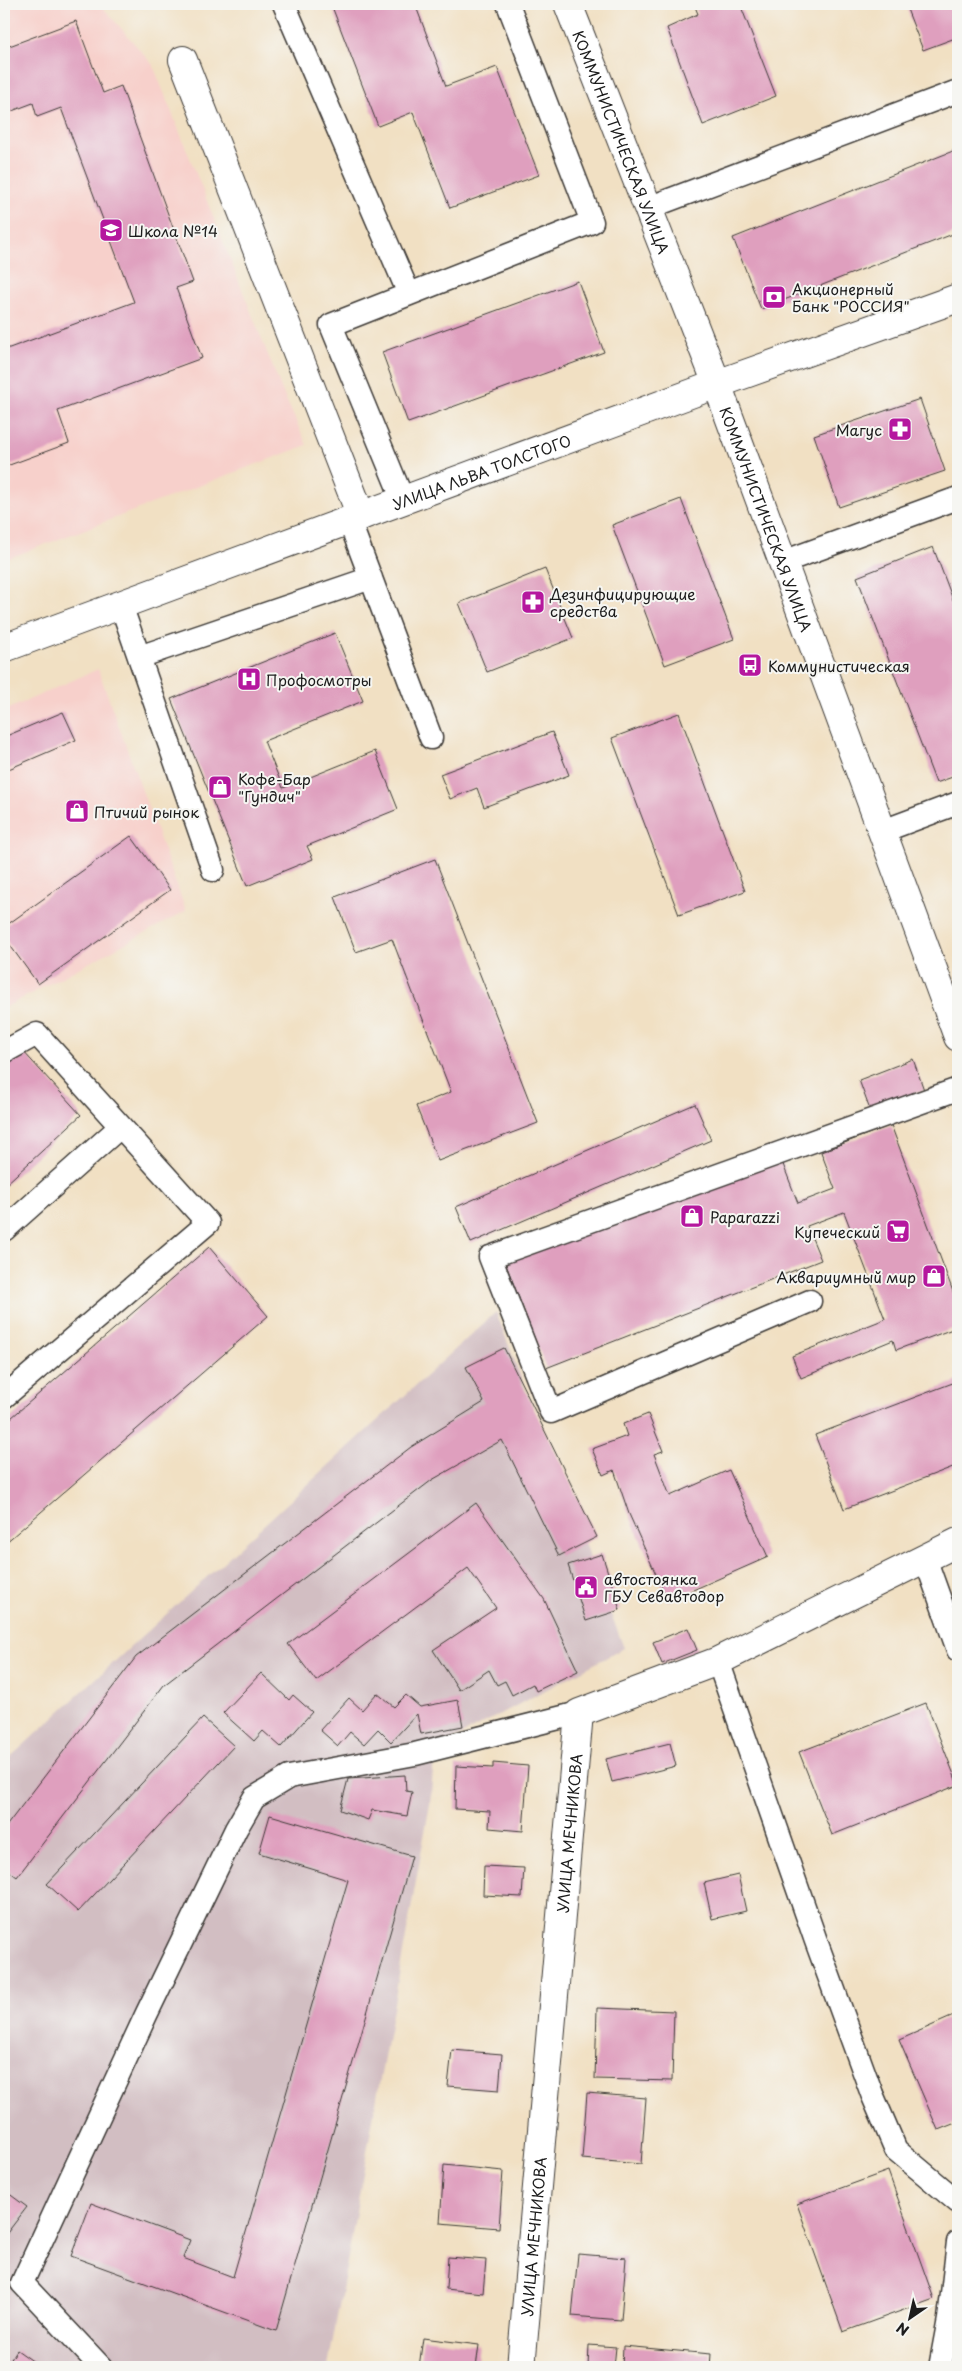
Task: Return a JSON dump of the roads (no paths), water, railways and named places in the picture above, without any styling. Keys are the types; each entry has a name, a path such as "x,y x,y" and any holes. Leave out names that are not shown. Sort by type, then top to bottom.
{"street":[{"name":"КОММУНИСТИЧЕСКАЯ УЛИЦА","path":"568,4 717,384 882,831 956,1023"},
{"path":"183,60 355,518"},
{"name":"УЛИЦА ЛЬВА ТОЛСТОГО","path":"4,648 717,384 958,298"},
{"path":"579,1713 718,1661 958,1542"},
{"name":"УЛИЦА МЕЧНИКОВА","path":"521,2367 579,1713"}],"lane":[{"path":"284,4 409,294"},
{"path":"403,500 331,325 592,222 508,4"},
{"path":"648,208 958,92"},
{"path":"783,562 958,498"},
{"path":"355,518 371,578 431,738"},
{"path":"139,657 371,578"},
{"path":"121,605 213,870"},
{"path":"882,831 958,803"},
{"path":"4,1052 37,1034 208,1223 4,1397"},
{"path":"810,1301 551,1412 490,1257 958,1089"},
{"path":"4,1230 120,1127"},
{"path":"925,1558 958,1650"},
{"path":"718,1661 816,1941 872,2094 896,2150 958,2202"},
{"path":"101,2367 22,2283 155,1997 236,1829 254,1798 288,1777 415,1754 579,1713"},
{"path":"943,2367 941,2362 950,2319 958,2242"}],"place":[{"name":"Школа №14","path":"111,230"},
{"name":"Акционерный Банк \"РОССИЯ\"","path":"774,297"},
{"name":"Магус","path":"900,429"},
{"name":"Дезинфицирующие средства","path":"533,602"},
{"name":"Коммунистическая","path":"750,665"},
{"name":"Профосмотры","path":"249,679"},
{"name":"Кофе-Бар \"Гундич\"","path":"220,787"},
{"name":"Птичий рынок","path":"77,811"},
{"name":"Paparazzi","path":"692,1216"},
{"name":"Купеческий","path":"898,1231"},
{"name":"Аквариумный мир","path":"934,1276"},
{"name":"автостоянка ГБУ Севавтодор","path":"586,1587"}]}
